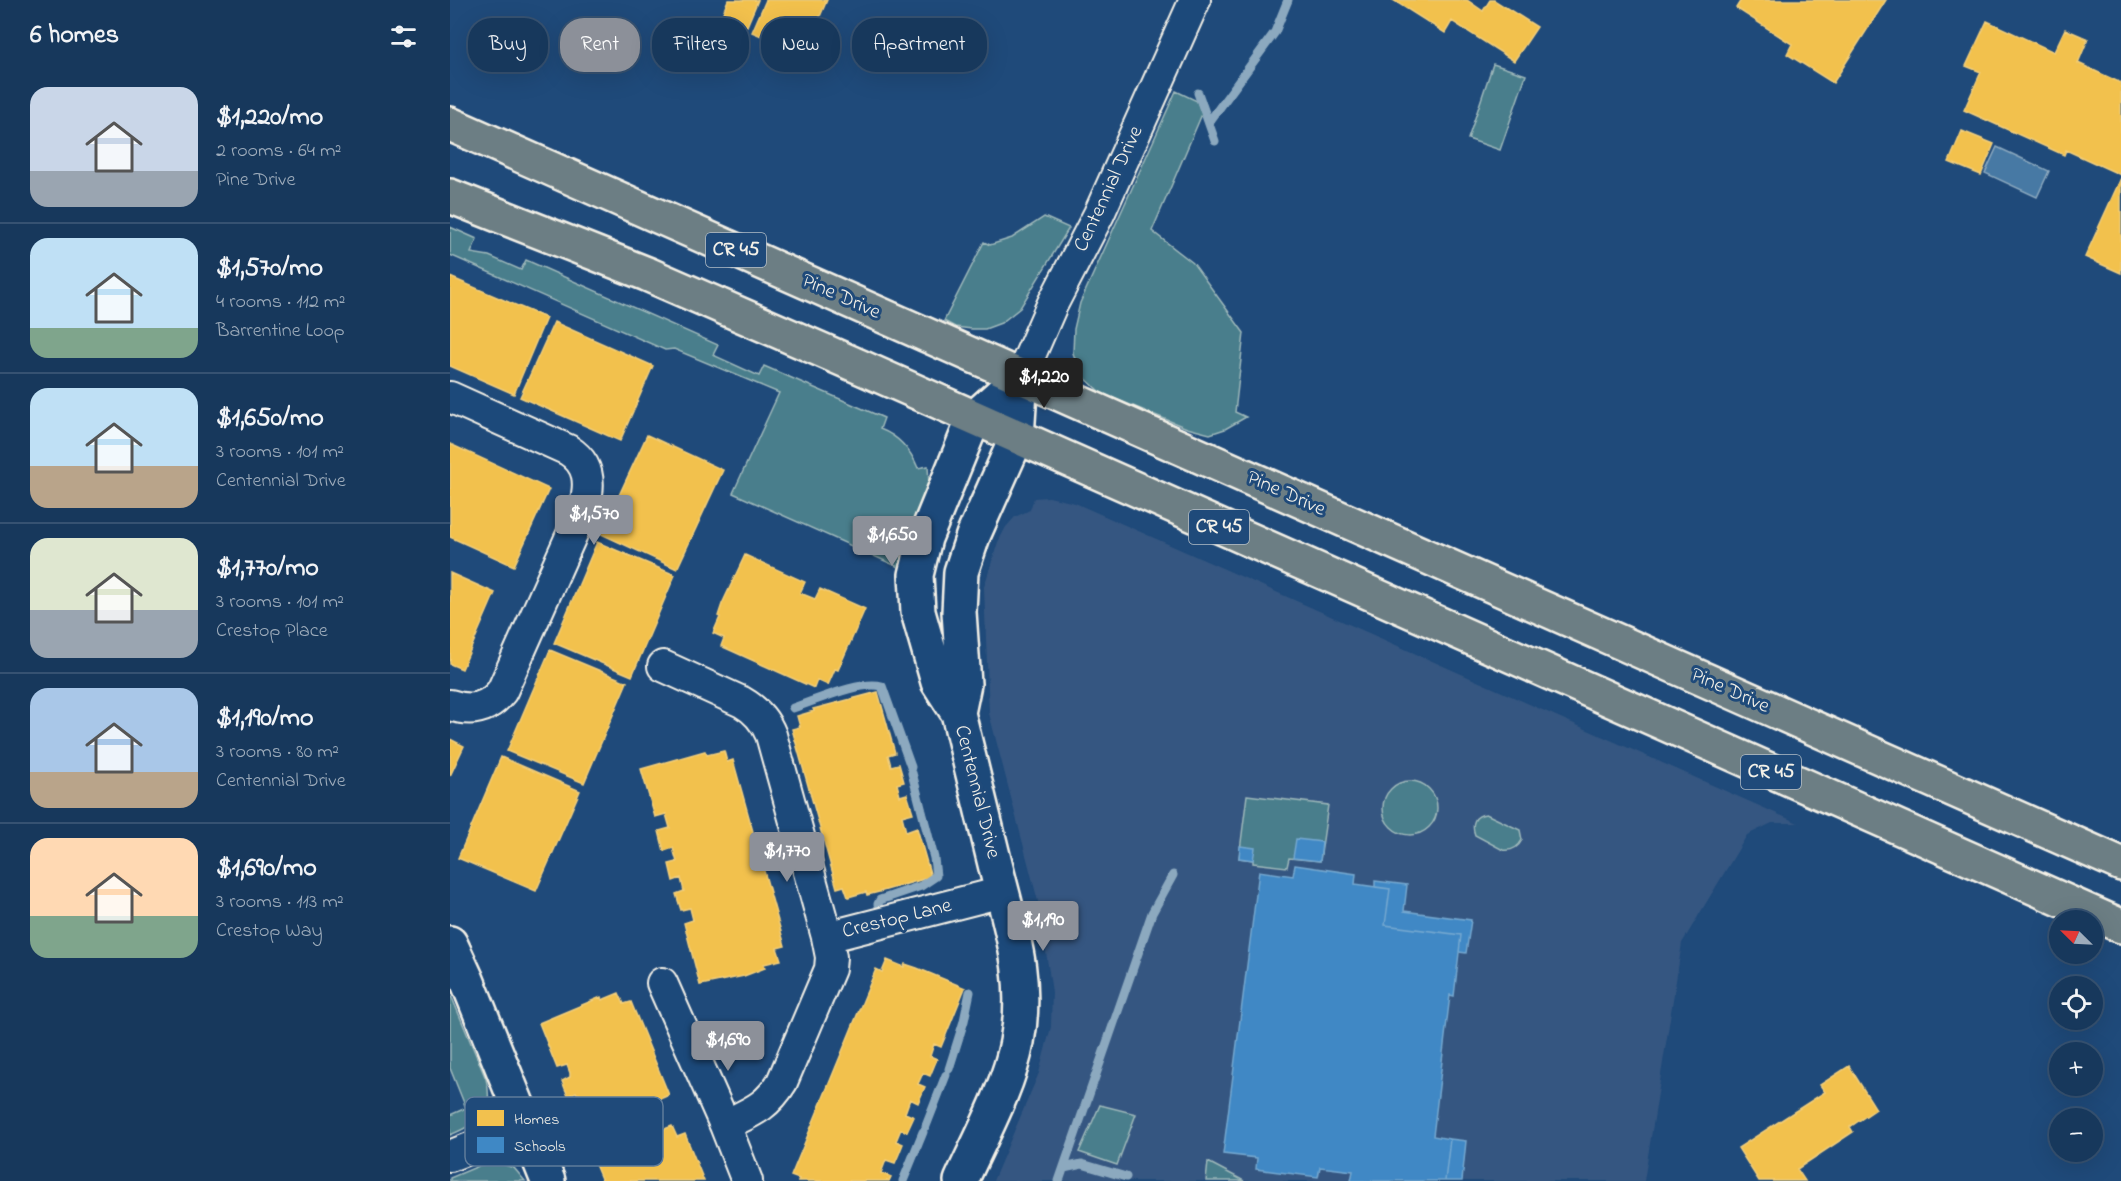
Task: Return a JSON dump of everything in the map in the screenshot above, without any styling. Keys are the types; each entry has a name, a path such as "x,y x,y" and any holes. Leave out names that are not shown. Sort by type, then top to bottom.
{"main road":[{"name":"Pine Drive","path":"450,124 2121,864"},
{"name":"CR 45","path":"450,196 647,274 2121,926"}],"street":[{"name":"Centennial Drive","path":"958,713 964,684 959,612 962,572 973,536 1017,437 1021,376 1052,305 1099,214 1195,0"},
{"name":"Centennial Drive","path":"961,1181 1008,1073 1017,1044 1022,995 1020,968 958,713 938,682 916,604 916,575 929,529 974,418 1021,376"},
{"path":"450,397 568,450 581,460 589,481 584,507 502,692 483,707 465,709 450,705"},
{"path":"663,666 742,702 762,718 771,735 828,937 831,957 830,969 782,1082 770,1101 725,1125"},
{"name":"Crestop Lane","path":"828,937 1002,892"},
{"path":"450,943 513,1097"},
{"path":"662,983 725,1125 747,1181"},
{"path":"450,1156 465,1150"},
{"path":"542,1166 548,1181"}],"shaded area":[{"path":"1997,147 2049,171 2037,197 1985,173"},
{"path":"1049,497 1075,503 1798,823 1772,823 1747,835 1682,943 1644,1181 993,1181 1039,1073 1051,1027 1052,992 1039,905 989,713 984,587 998,542 1006,527 1015,517 1030,510 1034,498"}],"green space":[{"path":"1493,64 1526,75 1500,150 1468,139"},
{"path":"1176,91 1197,101 1202,114 1152,231 1193,263 1244,333 1235,412 1246,417 1225,429 1210,434 1187,428 1101,393 1080,373 1073,353 1074,329 1080,303"},
{"path":"1044,217 1069,228 1020,308 1001,323 985,329 955,327 944,321 984,242 990,245 1012,238"},
{"path":"450,227 477,239 471,253 489,256 521,270 526,260 718,345 713,355 759,376 764,366 884,418 880,429 903,445 918,468 928,466 929,485 903,569 733,493 779,393 674,349 665,350 450,255"},
{"path":"1405,781 1415,781 1425,785 1433,793 1437,808 1433,823 1425,831 1415,835 1405,835 1395,831 1387,823 1383,813 1383,803 1387,793 1395,785"},
{"path":"1247,795 1328,805 1320,861 1289,858 1287,867 1253,863 1253,860 1239,858"},
{"path":"1486,814 1520,830 1522,840 1517,847 1503,850 1475,835 1473,827 1476,818"},
{"path":"450,993 486,1079 488,1097 465,1097 465,1106 450,1068"},
{"path":"1100,1105 1136,1114 1117,1165 1079,1152"},
{"path":"465,1108 465,1128 450,1135 450,1115"},
{"path":"1208,1162 1244,1181 1206,1181"},
{"path":"479,1166 508,1166 514,1168 525,1181 450,1181 450,1178"}],"building: Homes":[{"path":"728,0 758,0 749,21 749,18 729,18 722,15"},
{"path":"766,0 827,0 819,18 761,18 761,36 752,32"},
{"path":"1393,0 1467,0 1483,11 1490,0 1494,0 1537,27 1514,61 1452,21 1445,33"},
{"path":"1741,0 1886,0 1833,83 1787,54 1792,44 1736,8"},
{"path":"1987,21 2054,52 2065,29 2088,39 2078,63 2121,83 2121,175 2066,150 2064,155 1964,110 1981,72 1966,66"},
{"path":"1962,131 1994,144 1981,175 1949,162"},
{"path":"2121,178 2121,273 2085,257"},
{"path":"450,277 546,318 514,394 450,366"},
{"path":"554,322 653,366 620,441 520,397"},
{"path":"647,435 723,470 677,569 601,534"},
{"path":"450,444 549,489 514,566 450,537"},
{"path":"597,542 675,575 632,676 554,643"},
{"path":"745,555 805,582 800,593 815,599 820,589 865,609 838,670 835,669 828,685 817,680 814,688 721,646 724,638 713,633 720,617 718,616 722,604"},
{"path":"450,573 495,593 462,669 450,664"},
{"path":"550,650 627,682 584,783 507,751"},
{"path":"878,692 895,753 888,755 891,766 899,764 904,782 897,784 900,796 907,794 913,813 902,816 906,832 917,828 931,877 867,895 866,892 848,897 844,886 837,888 792,729 800,727 797,716 814,711 813,709"},
{"path":"450,739 464,746 450,776"},
{"path":"705,751 707,755 724,751 727,762 733,760 785,946 777,948 781,960 764,964 765,968 744,976 700,985 684,923 693,920 690,908 681,910 676,894 684,891 681,878 673,881 669,864 677,862 673,848 664,851 659,831 670,828 666,814 655,817 641,769"},
{"path":"501,757 580,791 536,891 458,858"},
{"path":"887,960 904,967 905,964 917,968 965,988 941,1047 934,1044 930,1056 937,1059 930,1076 923,1073 918,1084 925,1087 918,1103 910,1099 905,1113 914,1117 907,1132 901,1129 896,1141 903,1144 895,1163 886,1160 881,1173 891,1177 889,1181 798,1181 799,1179 791,1176 876,969 882,972"},
{"path":"619,993 624,1004 631,1002 669,1095 663,1098 580,1097 576,1092 568,1096 562,1081 570,1077 567,1065 557,1068 539,1023 601,997 602,1000"},
{"path":"1849,1066 1876,1109 1850,1127 1853,1132 1797,1169 1805,1181 1759,1181 1738,1148 1825,1092 1820,1085"},
{"path":"672,1126 677,1137 685,1134 704,1181 602,1181 596,1166 663,1166 663,1130"}],"building: Schools":[{"path":"1296,839 1322,842 1320,861 1293,858"},
{"path":"1240,846 1255,848 1253,860 1239,858"},
{"path":"1295,865 1356,874 1355,884 1390,889 1385,925 1461,935 1454,996 1450,995 1433,1136 1450,1139 1445,1181 1351,1181 1353,1171 1320,1167 1318,1177 1256,1169 1257,1158 1223,1154 1259,871 1293,876"},
{"path":"1375,881 1407,885 1404,911 1471,920 1466,953 1459,952 1461,935 1385,925 1390,889 1375,887"},
{"path":"1450,1139 1466,1141 1462,1181 1445,1181"}],"waterway":[{"path":"1209,122 1275,32 1288,0"},
{"path":"1198,93 1215,141"},
{"path":"793,708 850,688 882,686 911,767"},
{"path":"878,904 880,900 921,886 936,876 934,858 912,773"},
{"path":"1059,1181 1152,913 1173,875"},
{"path":"949,1069 964,1021 970,992"},
{"path":"926,1126 946,1075"},
{"path":"903,1181 923,1132"},
{"path":"1064,1168 1082,1164 1126,1177"}]}
